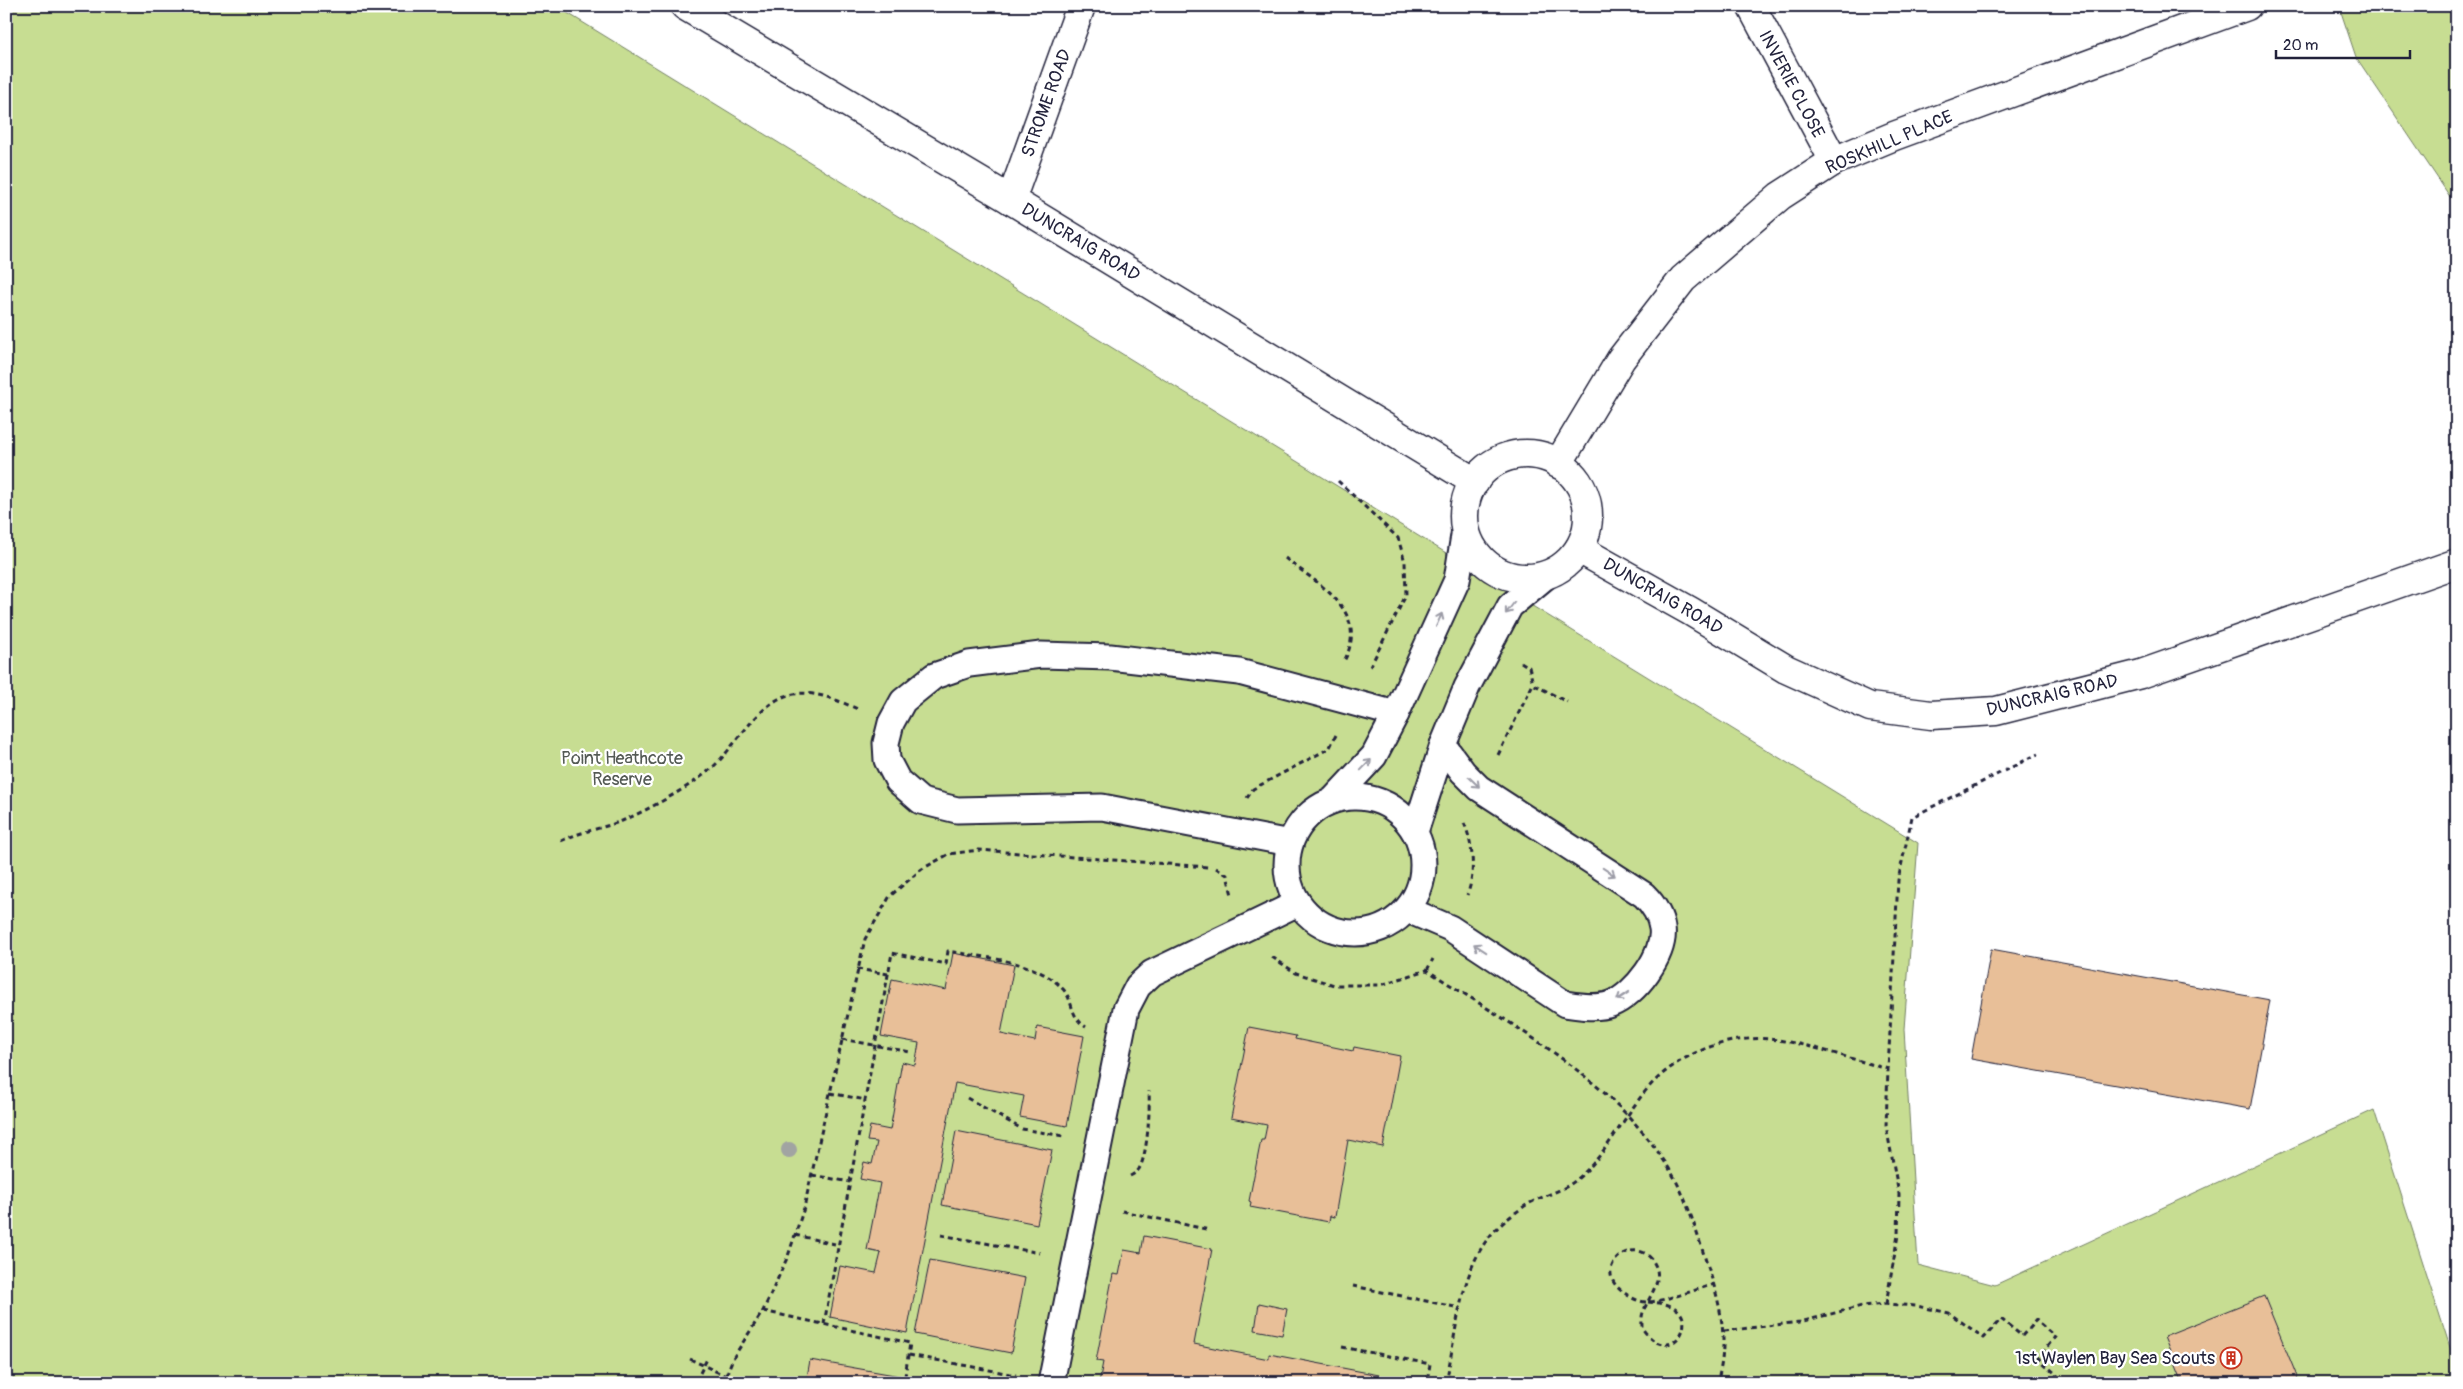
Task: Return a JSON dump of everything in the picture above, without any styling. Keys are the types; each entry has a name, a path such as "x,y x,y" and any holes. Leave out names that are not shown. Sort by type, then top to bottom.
{"street":[{"name":"DUNCRAIG ROAD","path":"684,6 1011,200 1475,482"},
{"name":"STROME ROAD","path":"1011,200 1081,6"},
{"name":"INVERIE CLOSE","path":"1751,6 1834,161"},
{"name":"ROSKHILL PLACE","path":"1558,464 1621,359 1683,279 1780,196 1834,161 1894,136 2247,6"},
{"path":"1531,454 1552,460 1570,473 1582,491 1588,512 1587,529 1579,548 1565,565 1546,576 1524,579 1504,574 1485,563 1473,548 1465,529 1464,507 1471,486 1475,482 1484,470 1510,456 1531,454"},
{"name":"DUNCRAIG ROAD","path":"1579,548 1690,611 1786,669 1870,707 1931,715 1996,711 2141,674 2457,564"}],"lane":[{"path":"1333,800 1374,756 1396,714 1457,580 1465,529"},
{"path":"1415,832 1443,745 1467,687 1510,606 1546,576"},
{"path":"1290,843 1102,807 958,810 921,801 898,781 887,760 886,742 891,723 903,701 934,676 969,664 1041,655 1110,657 1239,672 1396,714"},
{"path":"1408,910 1450,928 1565,1004 1587,1007 1611,1004 1629,993 1649,970 1663,938 1662,927 1655,906 1644,895 1479,788 1463,772 1443,745"},
{"path":"1356,796 1380,800 1400,813 1415,832 1423,851 1424,872 1418,893 1408,910 1394,922 1378,930 1360,934 1342,932 1325,926 1310,916 1298,903 1289,883 1286,862 1290,843 1300,823 1315,809 1333,800 1356,796"},
{"path":"1051,1383 1126,1008 1138,986 1152,973 1298,903"}],"path":[{"path":"1330,748 1406,594 1405,562 1398,538 1338,480"},
{"path":"1285,558 1322,585 1339,601 1349,619 1351,637 1349,654 1340,669"},
{"path":"1494,762 1533,684 1566,702"},
{"path":"561,842 582,831 598,829 624,820 682,788 712,768 774,701 788,695 809,692 891,723"},
{"path":"1886,1304 1898,1235 1899,1194 1886,1126 1898,880 1912,817 2038,754"},
{"path":"1463,821 1469,834 1472,865 1469,890 1463,903"},
{"path":"723,1383 733,1358 763,1311 795,1235 812,1175 865,939 890,896 922,869 949,854 979,850 1215,867 1227,875 1234,901 1270,955 1296,973 1334,984 1381,985 1427,970 1549,1051 1628,1115 1670,1172 1689,1211 1714,1284 1724,1331 1723,1361 1717,1383"},
{"path":"824,1324 892,953 946,964 948,951 1033,968 1052,978 1065,991 1078,1022 1090,1030"},
{"path":"857,969 888,974"},
{"path":"842,1039 910,1052"},
{"path":"1446,1383 1460,1308 1475,1259 1484,1243 1497,1228 1524,1207 1575,1181 1593,1163 1648,1088 1666,1072 1709,1046 1743,1039 1778,1040 1888,1069"},
{"path":"1125,1179 1140,1168 1144,1153 1150,1102 1148,1085"},
{"path":"830,1093 866,1100"},
{"path":"967,1098 1022,1129 1099,1144"},
{"path":"812,1175 850,1182"},
{"path":"1086,1204 1210,1230"},
{"path":"795,1235 839,1244"},
{"path":"941,1235 1076,1260"},
{"path":"1648,1302 1644,1310 1642,1328 1654,1342 1664,1345 1675,1343 1681,1336 1684,1326 1682,1316 1676,1308 1648,1302 1636,1300 1616,1286 1612,1276 1612,1266 1615,1259 1623,1252 1632,1250 1642,1253 1652,1259 1657,1268 1657,1280 1648,1302"},
{"path":"1648,1302 1714,1284"},
{"path":"1353,1286 1460,1308"},
{"path":"1724,1331 1800,1322 1862,1306 1886,1304 1917,1306 1949,1313 1984,1338 2001,1319 2022,1336 2036,1320 2056,1337 2038,1358 2057,1375 2050,1383"},
{"path":"763,1311 910,1343 904,1383"},
{"path":"1342,1347 1430,1364 1427,1383"},
{"path":"909,1355 1018,1375"},
{"path":"690,1359 726,1376"},
{"path":"700,1373 707,1359"},
{"path":"1448,1377 1457,1378 1457,1383"}],"green space":[{"name":"Point Heathcote Reserve","path":"6,6 556,6 1918,843 1904,1029 1918,1265 1995,1285 2374,1110 2457,1369 2457,1383 6,1383"},
{"path":"2339,6 2457,6 2457,207 2356,57"}],"building":[{"path":"1991,949 2270,1000 2250,1109 1971,1059"},
{"path":"953,953 1014,965 1001,1034 1035,1041 1037,1027 1084,1036 1067,1126 1020,1117 1024,1096 955,1083 907,1333 830,1317 840,1266 876,1273 881,1253 867,1250 880,1183 860,1179 864,1162 872,1164 877,1142 867,1141 870,1126 890,1130 902,1062 915,1065 919,1043 881,1036 892,979 946,990"},
{"path":"1249,1027 1296,1036 1295,1039 1353,1051 1354,1047 1400,1056 1383,1147 1348,1140 1335,1217 1330,1216 1329,1222 1250,1207 1251,1202 1249,1201 1261,1140 1264,1140 1267,1125 1231,1118"},
{"path":"956,1131 1052,1150 1037,1224 942,1205"},
{"path":"1144,1236 1212,1249 1194,1344 1269,1359 1269,1354 1379,1375 1378,1378 1400,1383 1099,1383 1103,1362 1096,1361 1113,1274 1119,1275 1124,1250 1141,1253"},
{"path":"930,1260 1025,1278 1011,1353 915,1334"},
{"name":"1st Waylen Bay Sea Scouts","path":"2264,1296 2298,1379 2290,1383 2183,1383 2164,1336"},
{"path":"1259,1303 1287,1309 1282,1335 1255,1330"},
{"path":"810,1360 900,1376 899,1383 806,1383"}],"place":[{"name":"1st Waylen Bay Sea Scouts","path":"2231,1358"}]}
